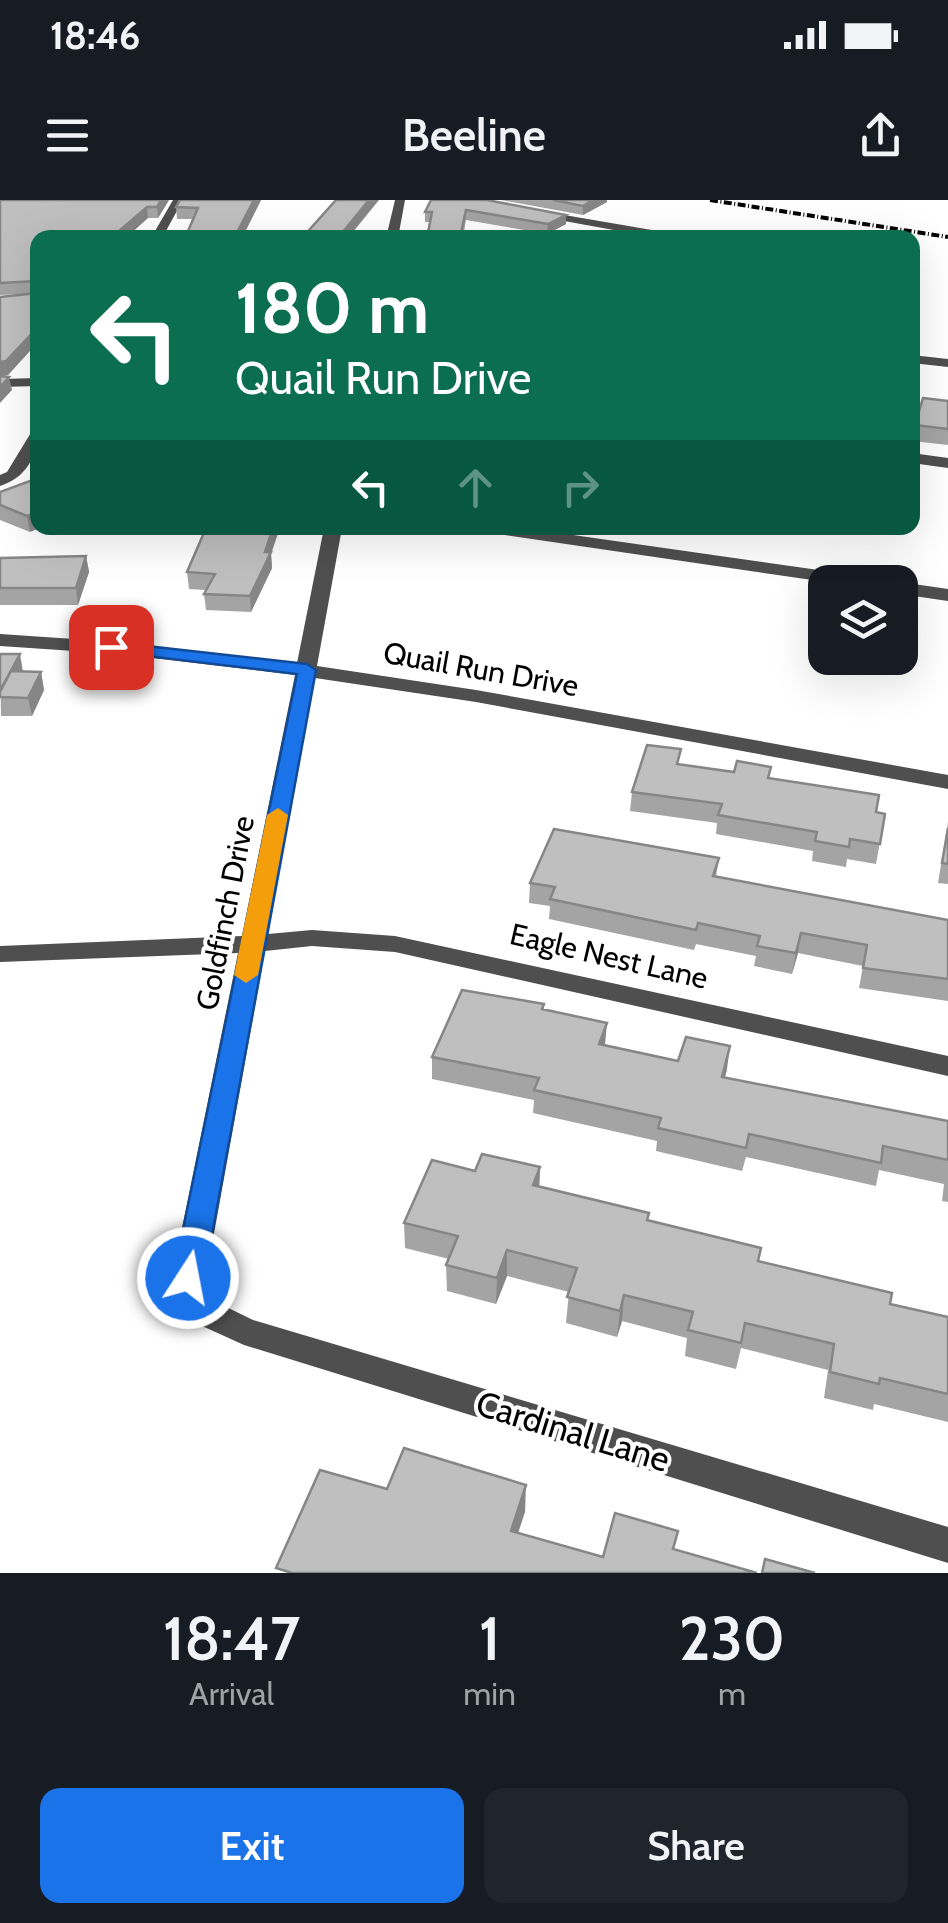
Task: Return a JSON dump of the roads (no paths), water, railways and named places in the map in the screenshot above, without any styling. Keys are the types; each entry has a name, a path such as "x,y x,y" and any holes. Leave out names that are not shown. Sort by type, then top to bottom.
{"street":[{"path":"161,230 178,200"},
{"path":"394,230 400,200"},
{"path":"516,210 634,230"},
{"path":"920,360 948,363"},
{"path":"0,383 30,382"},
{"path":"0,482 13,475 30,447"},
{"path":"920,459 948,463"},
{"name":"Goldfinch Drive","path":"201,1310 188,1278 332,535"},
{"path":"539,535 808,574"},
{"path":"918,591 948,596"},
{"name":"Quail Run Drive","path":"0,640 153,651 307,670 948,782"},
{"name":"Eagle Nest Lane","path":"0,954 188,950 312,938 395,944 948,1066"},
{"name":"Cardinal Lane","path":"201,1310 244,1331 948,1545"}],"railway":[{"path":"710,200 903,230"},
{"path":"920,233 948,237"}]}
